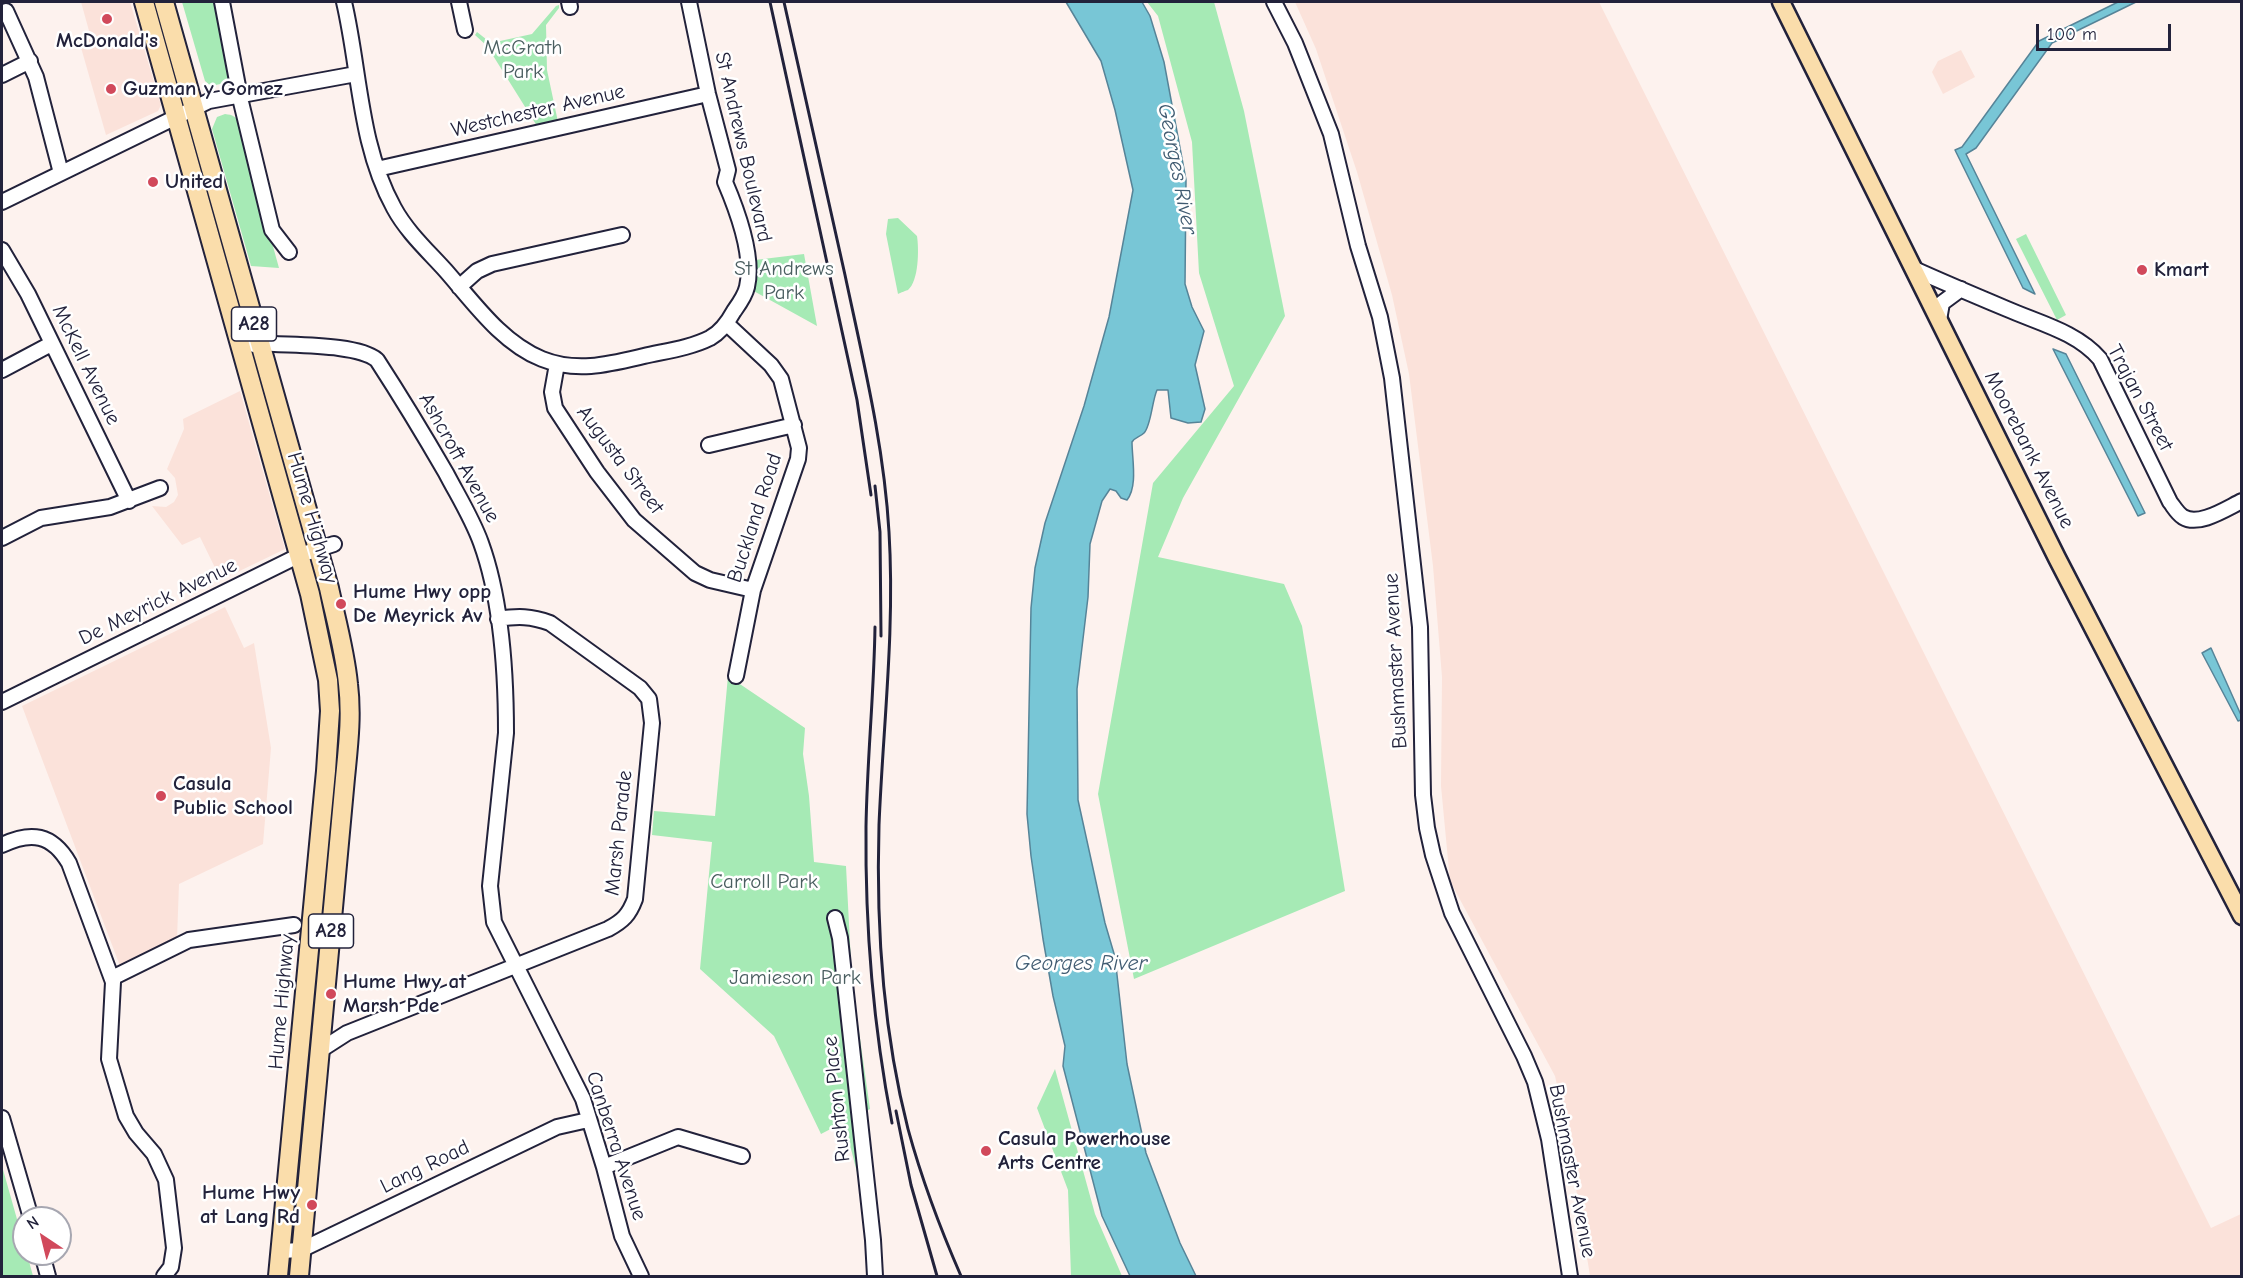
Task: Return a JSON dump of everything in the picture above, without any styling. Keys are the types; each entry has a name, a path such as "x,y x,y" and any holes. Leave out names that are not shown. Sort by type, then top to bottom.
{"highway":[{"name":"Hume Highway","path":"144,2 300,555 320,632 328,680 330,711 327,771 278,1276"},
{"name":"Hume Highway","path":"165,2 260,343 326,546 349,686 350,721 298,1276"}],"main road":[{"name":"Moorebank Avenue","path":"1781,2 2057,558 2241,916"}],"street":[{"path":"222,2 240,95 272,230 289,252"},
{"name":"St Andrews Boulevard","path":"344,2 367,130 377,169 385,190 402,220 459,287 510,340 541,359 582,368 603,366 697,343 712,336 727,324 747,287 747,254 725,182 728,170 708,94 689,2"},
{"path":"459,2 465,30"},
{"name":"Bushmaster Avenue","path":"1274,2 1295,43 1331,134 1358,246 1380,317 1388,357 1420,627 1423,795 1431,846 1452,913 1535,1082 1549,1139 1570,1276"},
{"path":"6,11 36,77 61,172"},
{"path":"2,75 30,61"},
{"path":"2,202 209,101 357,74"},
{"name":"Westchester Avenue","path":"377,169 708,94"},
{"path":"459,287 477,271 492,264 622,235"},
{"name":"McKell Avenue","path":"2,250 28,294 129,501"},
{"name":"Trajan Street","path":"1914,269 2052,327 2092,349 2100,359 2170,502 2183,517 2190,519 2205,517 2241,501"},
{"path":"1939,320 1942,303 1961,290"},
{"name":"Buckland Road","path":"727,324 776,372 786,393 799,448 798,459 753,591 736,676"},
{"name":"Ashcroft Avenue","path":"241,349 260,343 327,347 365,352 376,360 407,405 471,518 482,545 498,619 506,734 490,886 491,907 494,922 516,966"},
{"path":"2,370 51,344"},
{"name":"Augusta Street","path":"557,364 552,392 555,408 597,472 634,520 695,573 710,580 753,591"},
{"path":"709,445 794,425"},
{"path":"2,538 41,518 110,507 160,488"},
{"name":"De Meyrick Avenue","path":"2,702 300,555 326,546"},
{"name":"Marsh Parade","path":"320,1051 347,1033 608,930 630,913 635,899 652,723 649,699 640,688 550,623 534,617 522,616 498,619"},
{"path":"2,845 32,836 50,842 64,854 69,863 112,978 108,1059 126,1116 136,1133 154,1154 166,1180 174,1248 171,1267 164,1276"},
{"name":"Rushton Place","path":"835,918 841,950 872,1228 875,1276"},
{"path":"112,978 189,940 294,925"},
{"name":"Canberra Avenue","path":"516,966 583,1099 622,1236 641,1276"},
{"path":"323,1017 339,1031 347,1033"},
{"path":"2,1118 28,1206"},
{"name":"Lang Road","path":"281,1251 301,1250 557,1126 588,1120"},
{"path":"604,1167 678,1137 742,1155"}],"shaded area":[{"path":"81,2 130,2 161,105 158,111 106,135 80,44 91,38"},
{"path":"1295,2 1599,2 2211,1228 2241,1214 2241,1276 1590,1276 1567,1132 1555,1076 1450,881 1441,786 1442,677 1433,566 1409,374 1392,295 1357,172 1316,49"},
{"path":"1961,50 1975,77 1943,94 1932,72 1938,61"},
{"path":"240,391 285,549 221,580 200,537 182,545 152,506 166,507 174,502 178,495 175,478 167,469 184,429 183,419"},
{"name":"Casula Public School","path":"225,607 244,648 254,643 271,748 263,844 179,884 177,939 120,966 22,706"}],"green space":[{"path":"182,2 217,2 229,77 225,83 211,86 205,81"},
{"path":"1147,2 1214,2 1244,111 1285,316 1183,498 1158,557 1284,584 1302,626 1345,891 1134,979 1098,794 1153,483 1234,386 1199,273 1192,142 1158,16"},
{"name":"McGrath Park","path":"559,5 546,25 547,70 558,122 537,126 487,46 475,35 477,32 491,43 532,34"},
{"path":"225,114 234,116 239,124 279,268 251,266 212,129 217,117"},
{"path":"898,218 917,236 918,249 912,286 898,294 886,234 888,219"},
{"path":"2026,234 2066,315 2057,320 2016,239"},
{"name":"St Andrews Park","path":"804,254 817,326 750,289 755,260"},
{"path":"728,676 805,728 803,754 814,862 846,866 852,982 870,1109 855,1117 859,1180 844,1122 821,1134 774,1036 700,969 712,842 652,835 654,811 715,816"},
{"path":"1055,1069 1095,1214 1122,1276 1071,1276 1068,1190 1037,1108"},
{"path":"2,1166 13,1206 12,1266 30,1266 33,1276 2,1276"}],"water":[{"name":"Georges River","path":"1066,2 1142,2 1150,16 1164,62 1186,180 1185,284 1192,307 1204,331 1195,365 1205,409 1201,422 1188,423 1171,418 1168,390 1157,390 1146,430 1132,442 1134,472 1130,494 1127,500 1110,489 1102,501 1090,544 1088,597 1077,689 1078,800 1105,923 1115,957 1127,1064 1146,1153 1180,1243 1196,1276 1130,1276 1102,1216 1063,1066 1065,1046 1053,996 1031,856 1027,814 1031,608 1035,568 1045,523 1084,406 1109,317 1133,190 1101,61"},
{"path":"2118,2 2136,2 2052,43 1976,148 1966,154 2035,294 2023,288 1955,150 1962,147 2039,41"},
{"path":"2053,349 2066,354 2145,513 2138,516"},
{"path":"2211,648 2241,715 2241,720 2238,721 2202,653"}],"railway":[{"path":"770,2 857,400 871,495"},
{"path":"784,2 866,371 883,467 889,532 891,605 878,863 880,940 892,1054 899,1092 919,1167 961,1276"},
{"path":"875,486 880,532 881,636"},
{"path":"875,627 867,802 867,902 875,1013 892,1123"},
{"path":"896,1111 911,1185 937,1276"}],"place":[{"name":"McDonald's","path":"107,19"},
{"name":"Guzman y Gomez","path":"111,89"},
{"name":"United","path":"153,182"},
{"name":"Kmart","path":"2142,270"},
{"name":"Hume Hwy opp De Meyrick Av","path":"341,604"},
{"name":"Casula Public School","path":"161,796"},
{"name":"Hume Hwy at Marsh Pde","path":"331,994"},
{"name":"Casula Powerhouse Arts Centre","path":"986,1151"},
{"name":"Hume Hwy at Lang Rd","path":"312,1205"}],"park label":[{"name":"Carroll Park","path":"764,882"},
{"name":"Jamieson Park","path":"795,978"}]}
